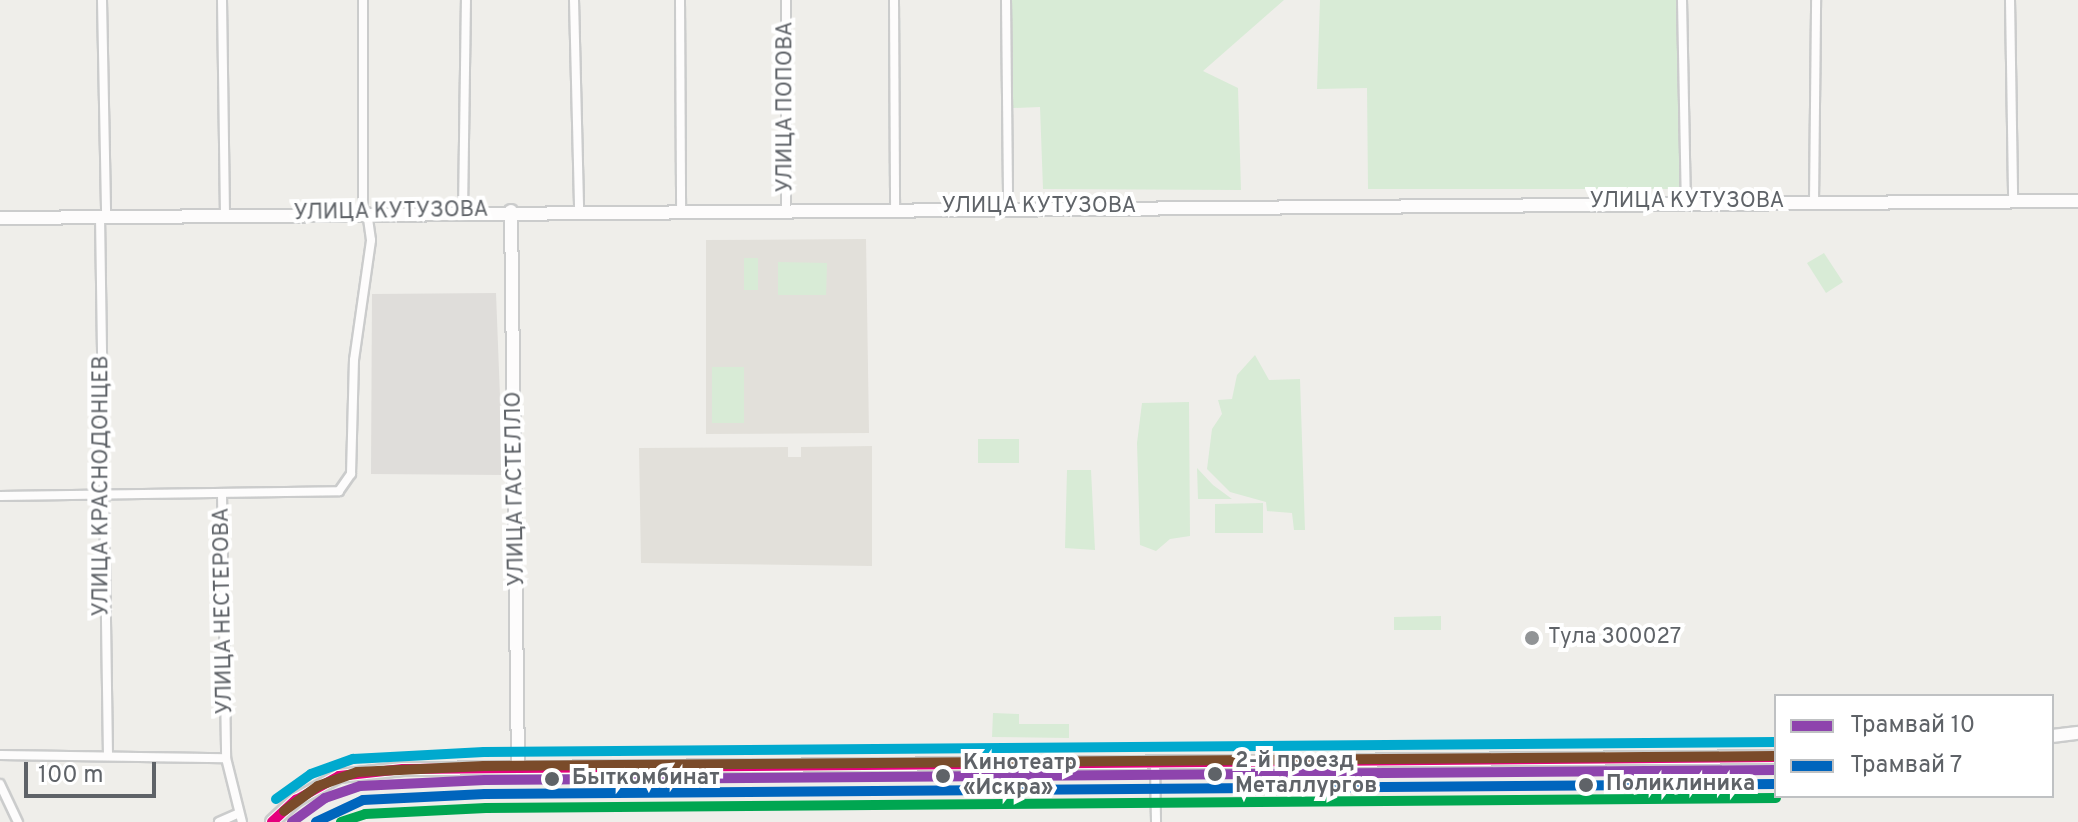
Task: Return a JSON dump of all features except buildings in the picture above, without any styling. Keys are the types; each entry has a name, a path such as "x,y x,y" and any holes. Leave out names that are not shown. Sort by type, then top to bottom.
{"main road":[{"name":"УЛИЦА КУТУЗОВА","path":"0,218 365,212 786,213 895,208 2078,201"},
{"name":"УЛИЦА ГАСТЕЛЛО","path":"511,211 518,766"},
{"path":"2054,736 2078,733"},
{"path":"272,822 296,800 339,776 518,766 1774,757"}],"street":[{"name":"УЛИЦА КРАСНОДОНЦЕВ","path":"102,0 102,497 108,756"},
{"path":"222,0 225,214"},
{"path":"0,496 102,497 339,491 351,474 354,360 371,240 365,212 363,0"},
{"path":"463,212 466,0"},
{"path":"574,0 579,212"},
{"path":"680,0 681,213"},
{"name":"УЛИЦА ПОПОВА","path":"786,0 786,213"},
{"path":"894,0 895,208"},
{"path":"1006,0 1008,207"},
{"path":"1682,0 1686,202"},
{"path":"1814,202 1816,0"},
{"path":"2010,0 2013,202"},
{"name":"УЛИЦА НЕСТЕРОВА","path":"222,494 226,758 239,818"},
{"path":"0,755 226,758"},
{"path":"1155,763 1156,822"},
{"path":"0,784 16,821"},
{"path":"219,822 239,818"}],"shaded area":[{"path":"866,239 869,433 706,434 706,240"},
{"path":"496,293 503,475 371,474 372,294"},
{"path":"872,446 872,566 641,563 639,448 788,447 788,457 801,457 801,447"}],"green space":[{"path":"1011,0 1284,0 1203,71 1238,88 1241,190 1043,189 1040,107 1013,108"},
{"path":"1320,0 1677,0 1680,189 1368,189 1367,88 1317,89"},
{"path":"1824,253 1843,282 1826,293 1807,263"},
{"path":"744,258 758,258 758,290 744,290"},
{"path":"778,262 827,263 826,295 778,295"},
{"path":"1255,355 1269,380 1300,379 1305,530 1294,530 1292,513 1267,511 1266,502 1230,492 1207,469 1212,429 1222,414 1218,400 1232,399 1237,375"},
{"path":"712,367 744,367 744,423 712,423"},
{"path":"1189,402 1190,536 1170,539 1156,551 1140,545 1137,443 1142,403"},
{"path":"978,439 1019,439 1019,463 978,463"},
{"path":"1197,468 1213,485 1232,499 1198,499"},
{"path":"1067,470 1091,470 1095,550 1065,548"},
{"path":"1263,503 1263,533 1215,533 1215,504"},
{"path":"1441,616 1441,630 1394,630 1394,617"},
{"path":"993,713 1019,714 1019,724 1069,724 1069,738 992,737"}],"tram line":[{"name":"10","path":"292,822 325,798 360,786 485,780 1774,770"},
{"name":"7","path":"316,822 363,800 485,794 1774,784"}],"transit line":[{"path":"276,799 311,774 353,759 484,752 1774,742"},
{"path":"284,811 318,786 357,772 484,766 1774,756"},
{"name":"7","path":"272,822 296,800 339,776 403,769 1774,757"},
{"path":"341,822 365,814 486,808 1776,798"}],"place":[{"name":"Тула 300027","path":"1532,638"},
{"name":"2-й проезд Металлургов","path":"1215,774"},
{"name":"Кинотеатр «Искра»","path":"943,776"},
{"name":"Быткомбинат","path":"552,779"},
{"name":"Поликлиника","path":"1586,785"}]}
